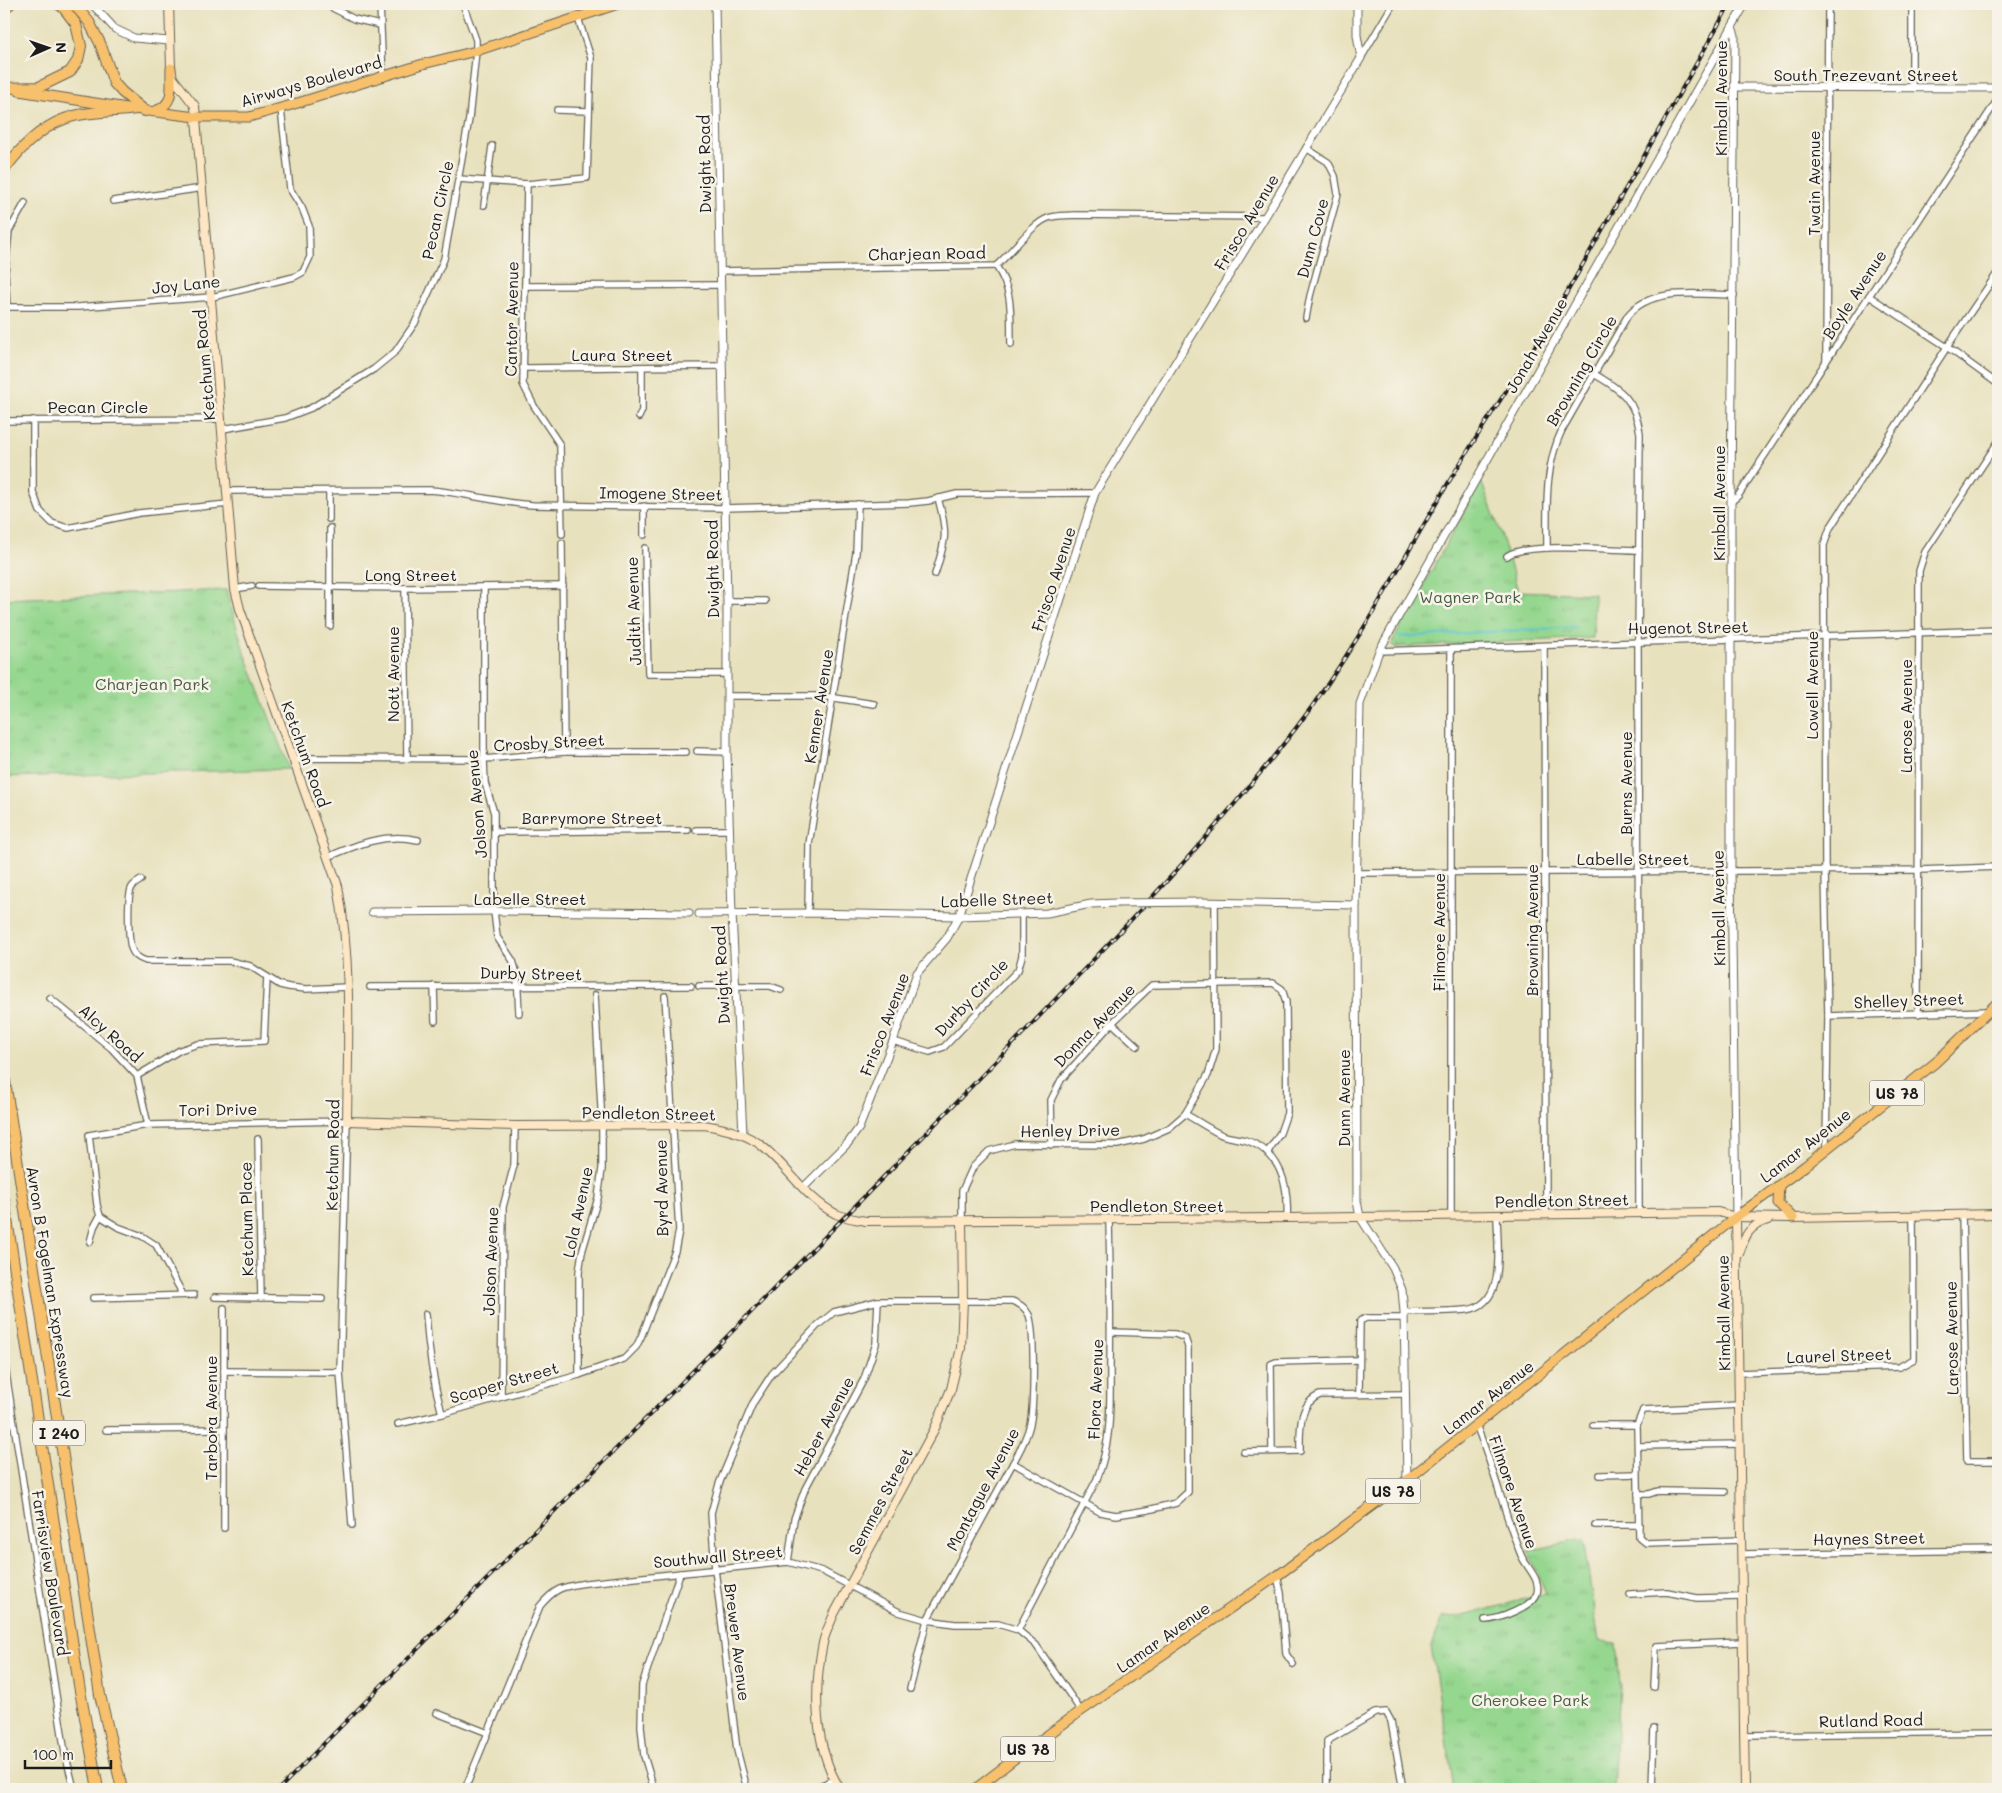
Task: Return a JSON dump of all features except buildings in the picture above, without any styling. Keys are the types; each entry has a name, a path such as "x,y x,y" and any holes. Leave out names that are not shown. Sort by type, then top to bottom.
{"highway":[{"path":"4,9 10,4"},
{"path":"4,88 39,87 70,72 78,60 81,46 76,24 63,7 58,4"},
{"path":"74,4 89,22 100,43 114,83 145,111"},
{"path":"4,170 27,143 56,122 74,116 145,111"},
{"name":"Avron B Fogelman Expressway","path":"4,1075 100,1695 122,1789"},
{"name":"Avron B Fogelman Expressway","path":"4,1200 79,1685 98,1789"}],"main road":[{"name":"Ketchum Road","path":"169,4 170,68 173,78 195,106 236,589 240,609 338,886 343,914 347,987 347,1121"},
{"name":"Airways Boulevard","path":"4,88 145,111 196,117 245,117 281,109 423,64 476,51 618,4"},
{"path":"145,111 166,106 170,99 170,68"},
{"name":"Lamar Avenue","path":"975,1789 1081,1711 1277,1576 1407,1480 1736,1217 1935,1063 1998,1002"},
{"name":"Pendleton Street","path":"347,1121 515,1126 704,1125 743,1134 762,1146 824,1207 837,1214 866,1221 1718,1212 1736,1217 1793,1218 1998,1214"},
{"path":"1779,1185 1778,1203 1793,1218"},
{"name":"Kimball Avenue","path":"1736,1217 1745,1789"},
{"path":"1736,1261 1742,1244 1752,1226 1775,1217"},
{"name":"Semmes Street","path":"840,1789 834,1780 822,1745 817,1716 817,1681 823,1641 834,1614 934,1428 952,1389 961,1348 963,1300 962,1221"}],"street":[{"path":"92,4 115,29 134,38 169,41"},
{"path":"326,4 354,19 380,25"},
{"path":"380,4 383,78"},
{"path":"403,4 412,4"},
{"name":"Pecan Circle","path":"223,429 284,418 311,408 374,369 395,352 415,322 444,259 469,118 476,40 463,4"},
{"name":"Dwight Road","path":"715,4 727,601 727,752 732,913 743,1134"},
{"path":"1357,4 1357,35 1361,58"},
{"name":"Frisco Avenue","path":"803,1188 848,1143 859,1128 917,973 947,938 959,916 1095,493 1265,217 1393,4"},
{"name":"Jonah Avenue","path":"1360,704 1379,651 1745,4"},
{"name":"Twain Avenue","path":"1826,363 1828,4"},
{"path":"1912,4 1912,87"},
{"path":"459,179 527,184 587,178 591,58 578,18"},
{"name":"Kimball Avenue","path":"1732,27 1735,35 1735,87 1731,502 1731,871 1736,1217"},
{"name":"South Trezevant Street","path":"1735,87 1998,88"},
{"name":"Boyle Avenue","path":"1731,502 1738,496 1998,99"},
{"name":"Joy Lane","path":"26,203 9,231 4,272 7,307 78,307 212,297 294,277 303,272 310,258 309,226 302,208 290,189 281,109"},
{"path":"557,110 588,111"},
{"path":"484,205 492,146"},
{"name":"Dunn Cove","path":"1306,148 1328,162 1335,176 1338,194 1310,296 1306,318"},
{"name":"Cantor Avenue","path":"527,184 523,384 534,406 560,445 562,534"},
{"path":"113,202 203,188"},
{"name":"Charjean Road","path":"720,271 996,266 1008,256 1031,230 1047,218 1075,215 1265,217"},
{"path":"996,266 1005,279 1010,291 1011,344"},
{"name":"Lowell Avenue","path":"1826,1149 1828,1016 1825,870 1824,544 1830,528 1946,347 1998,272"},
{"path":"525,286 720,285"},
{"name":"Browning Circle","path":"1547,548 1548,475 1551,457 1562,430 1623,322 1632,311 1652,298 1670,295 1734,295"},
{"path":"1869,296 1998,384"},
{"name":"Laura Street","path":"523,368 721,366"},
{"path":"639,417 642,410 642,368"},
{"name":"Burns Avenue","path":"1594,374 1622,392 1629,400 1636,415 1640,433 1638,642 1639,1213"},
{"name":"Pecan Circle","path":"4,420 222,420"},
{"path":"33,420 33,492 40,511 52,523 68,528 139,513 228,504"},
{"name":"Larose Avenue","path":"1918,1014 1920,870 1918,570 1925,552 1998,442"},
{"name":"Imogene Street","path":"227,491 440,491 510,503 562,506 724,508 909,503 928,501 957,494 1095,493"},
{"path":"329,491 329,519"},
{"path":"935,574 944,547 946,532 938,498"},
{"name":"Kenner Avenue","path":"808,912 809,844 856,553 858,504"},
{"name":"Judith Avenue","path":"644,506 644,535"},
{"path":"330,528 330,626"},
{"path":"562,543 564,752"},
{"name":"Judith Avenue","path":"644,548 648,674 726,674"},
{"path":"1507,556 1518,551 1547,548 1639,550"},
{"name":"Long Street","path":"236,589 255,586 406,588 563,586"},
{"name":"Nott Avenue","path":"406,588 407,759"},
{"name":"Jolson Avenue","path":"484,588 484,759 485,783 494,813 494,911 497,937 513,961 518,986 519,1012"},
{"path":"727,601 765,601"},
{"name":"Hugenot Street","path":"1379,651 1998,630"},
{"name":"Browning Avenue","path":"1544,646 1546,1214"},
{"name":"Filmore Avenue","path":"1451,649 1451,1216"},
{"path":"728,696 833,697 874,704"},
{"name":"Dunn Avenue","path":"1360,704 1356,905 1358,1200 1360,1217 1393,1268 1402,1290 1407,1480"},
{"name":"Crosby Street","path":"293,762 307,758 484,759 564,752 686,752"},
{"path":"697,752 727,752"},
{"name":"Barrymore Street","path":"495,832 688,830"},
{"path":"696,830 730,830"},
{"path":"328,857 387,837 405,837 418,840"},
{"name":"Labelle Street","path":"1357,873 1920,870 1998,867"},
{"path":"141,880 134,885 129,893 130,943 132,951 138,958 146,961 230,961 259,970 280,985 306,989 347,987"},
{"name":"Labelle Street","path":"699,914 808,912 959,916 1047,913 1091,904 1117,903 1215,902 1356,905"},
{"name":"Henley Drive","path":"962,1221 962,1191 973,1167 989,1151 1015,1144 1117,1145 1144,1139 1169,1128 1186,1114 1208,1075 1216,1049 1215,902"},
{"name":"Labelle Street","path":"372,912 689,913"},
{"name":"Durby Circle","path":"893,1041 930,1052 944,1047 1018,970 1022,956 1022,914"},
{"path":"137,1076 180,1050 198,1044 264,1041 267,977"},
{"path":"1215,984 1273,983 1282,988 1286,1002 1287,1113 1280,1133 1267,1153"},
{"name":"Donna Avenue","path":"1052,1145 1051,1100 1061,1080 1112,1023 1152,985 1215,984"},
{"path":"434,986 435,1020"},
{"name":"Durby Street","path":"370,987 691,986"},
{"path":"699,986 770,986 781,990"},
{"name":"Lola Avenue","path":"579,1375 579,1272 582,1252 598,1198 602,1169 602,1125 595,995"},
{"name":"Byrd Avenue","path":"617,1362 630,1354 641,1338 675,1251 679,1230 665,996"},
{"name":"Alcy Road","path":"50,998 112,1048 137,1076 148,1124"},
{"name":"Shelley Street","path":"1828,1016 1990,1011"},
{"path":"1112,1023 1136,1046"},
{"path":"1186,1114 1208,1128 1225,1136 1247,1140 1267,1153 1278,1166 1285,1182 1288,1197 1287,1218"},
{"name":"Tori Drive","path":"100,1216 89,1135 148,1124 347,1121"},
{"name":"Ketchum Road","path":"347,1121 340,1372 352,1525"},
{"name":"Jolson Avenue","path":"501,1397 503,1208 514,1165 515,1126"},
{"name":"Ketchum Place","path":"258,1139 261,1298"},
{"name":"Larose Avenue","path":"1962,1214 1967,1461 1998,1461"},
{"path":"1360,1394 1360,1321 1366,1318 1467,1310 1480,1305 1493,1294 1497,1278 1497,1215"},
{"name":"Laurel Street","path":"1738,1373 1898,1367 1914,1359 1913,1215"},
{"path":"90,1242 94,1227 100,1216 156,1245 180,1289 181,1296"},
{"name":"Flora Avenue","path":"1018,1630 1085,1503 1105,1458 1109,1432 1111,1332 1109,1219"},
{"path":"93,1298 194,1295"},
{"path":"215,1297 322,1299"},
{"name":"Montague Avenue","path":"878,1301 1012,1301 1024,1307 1030,1320 1032,1412 1028,1433 927,1620 910,1688"},
{"name":"Heber Avenue","path":"788,1562 794,1519 805,1489 864,1379 876,1344 878,1301"},
{"name":"Brewer Avenue","path":"747,1789 737,1750 715,1568 711,1514 719,1484 753,1403 772,1374 818,1325 834,1312 878,1301"},
{"name":"Tarbora Avenue","path":"224,1308 224,1528"},
{"path":"426,1314 434,1385 442,1414"},
{"path":"1013,1463 1100,1512 1116,1515 1176,1503 1188,1492 1188,1347 1184,1338 1176,1334 1111,1332"},
{"name":"Farrisview Boulevard","path":"4,1360 65,1754 74,1789"},
{"path":"1272,1451 1271,1367 1273,1362 1359,1360"},
{"name":"Scaper Street","path":"398,1424 442,1414 579,1375 617,1362"},
{"path":"224,1371 340,1372"},
{"path":"1244,1452 1300,1451 1301,1420 1313,1399 1320,1395 1360,1394 1370,1396 1406,1394"},
{"path":"1738,1405 1643,1410 1638,1424 1637,1474 1639,1537 1646,1543 1741,1540"},
{"path":"1593,1425 1638,1424"},
{"name":"Filmore Avenue","path":"1476,1425 1522,1557 1536,1580 1538,1587 1535,1599 1530,1604 1518,1610 1485,1620"},
{"path":"106,1430 224,1429"},
{"path":"1639,1446 1739,1444"},
{"path":"1600,1475 1637,1474"},
{"path":"1638,1494 1649,1494 1658,1491 1725,1492"},
{"path":"1595,1525 1639,1525"},
{"name":"Haynes Street","path":"1741,1554 1998,1550"},
{"name":"Southwall Street","path":"465,1789 540,1606 550,1593 564,1586 586,1583 715,1568 788,1562 822,1571 899,1612 927,1620 955,1624 998,1624 1018,1630 1036,1645 1081,1711"},
{"path":"654,1789 644,1756 641,1726 642,1685 680,1573"},
{"path":"1277,1576 1282,1594 1286,1654 1293,1664"},
{"path":"1630,1594 1667,1592 1697,1598 1742,1597"},
{"path":"1654,1687 1656,1646 1742,1642"},
{"path":"1327,1789 1327,1741 1375,1713 1386,1712 1391,1721 1403,1789"},
{"path":"437,1713 488,1733"},
{"path":"1652,1789 1654,1730"},
{"name":"Rutland Road","path":"1744,1735 1998,1732"},
{"path":"812,1789 834,1780"}],"green space":[{"name":"Wagner Park","path":"1481,481 1501,533 1518,591 1594,594 1593,638 1394,647 1392,642"},
{"name":"Charjean Park","path":"226,590 242,645 289,769 4,777 4,599"},
{"name":"Cherokee Park","path":"1583,1539 1599,1641 1616,1643 1620,1684 1614,1789 1454,1789 1431,1646 1442,1618 1468,1615 1546,1593 1528,1551"}],"waterway":[{"path":"1399,637 1576,627"}],"railway":[{"path":"279,1789 773,1290 1030,1026 1167,881 1254,780 1296,728 1356,640 1460,463 1557,310 1730,4"}]}
